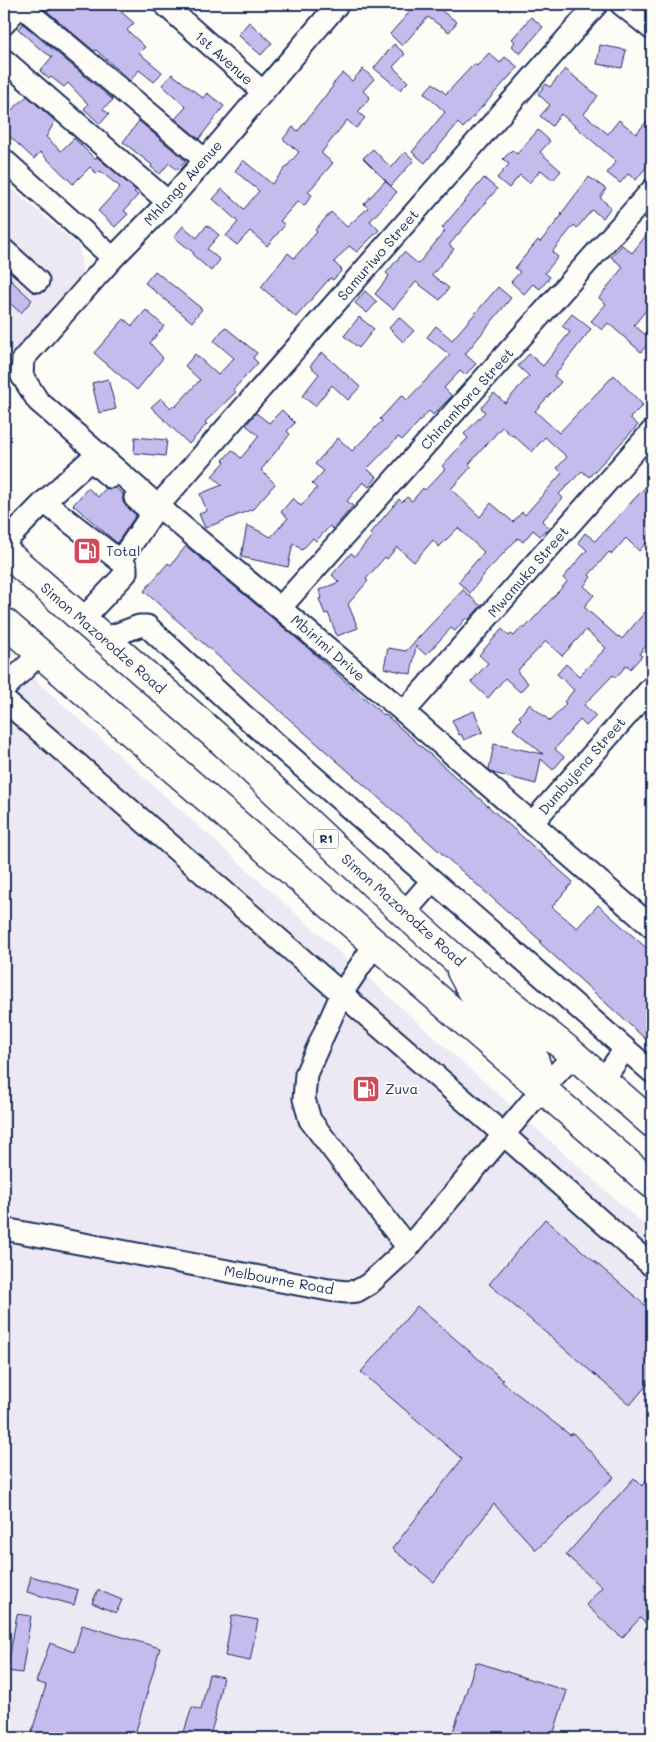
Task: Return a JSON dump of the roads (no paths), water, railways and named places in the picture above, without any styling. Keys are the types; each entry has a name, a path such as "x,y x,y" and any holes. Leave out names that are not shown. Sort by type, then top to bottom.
{"highway":[{"name":"Simon Mazorodze Road","path":"4,551 225,744 455,959 574,1055 652,1122"},
{"path":"4,622 652,1184"},
{"path":"455,959 482,1006 533,1055 538,1066 543,1088"}],"street":[{"path":"4,24 20,4 205,160"},
{"name":"1st Avenue","path":"164,4 263,92"},
{"name":"Mhlanga Avenue","path":"23,359 113,258 168,202 338,4"},
{"name":"Samuriwo Street","path":"158,506 598,4"},
{"path":"621,4 652,29"},
{"path":"4,60 168,202"},
{"path":"4,160 113,258"},
{"name":"Chinamhora Street","path":"281,608 652,190"},
{"path":"4,250 38,281"},
{"name":"Mbirimi Drive","path":"23,359 22,376 38,401 158,506 404,712 652,927"},
{"name":"Mwamuka Street","path":"404,712 652,431"},
{"path":"4,543 44,502 88,462 93,462 152,512 121,561"},
{"path":"44,502 118,561 121,561 126,567 126,573 82,620"},
{"path":"104,639 139,626 147,626 243,715 652,1072"},
{"path":"4,689 39,654"},
{"name":"Dumbujena Street","path":"532,823 652,687"},
{"path":"4,700 342,993 652,1266"},
{"path":"225,744 243,715"},
{"path":"404,913 432,881"},
{"path":"375,944 342,993 306,1074 304,1099 310,1120 408,1248"},
{"path":"603,1080 626,1049"},
{"name":"Melbourne Road","path":"4,1229 346,1292 357,1290 369,1284 408,1248 543,1088 574,1055"}],"place":[{"name":"Total","path":"87,551"},
{"name":"Zuva","path":"366,1089"}]}
